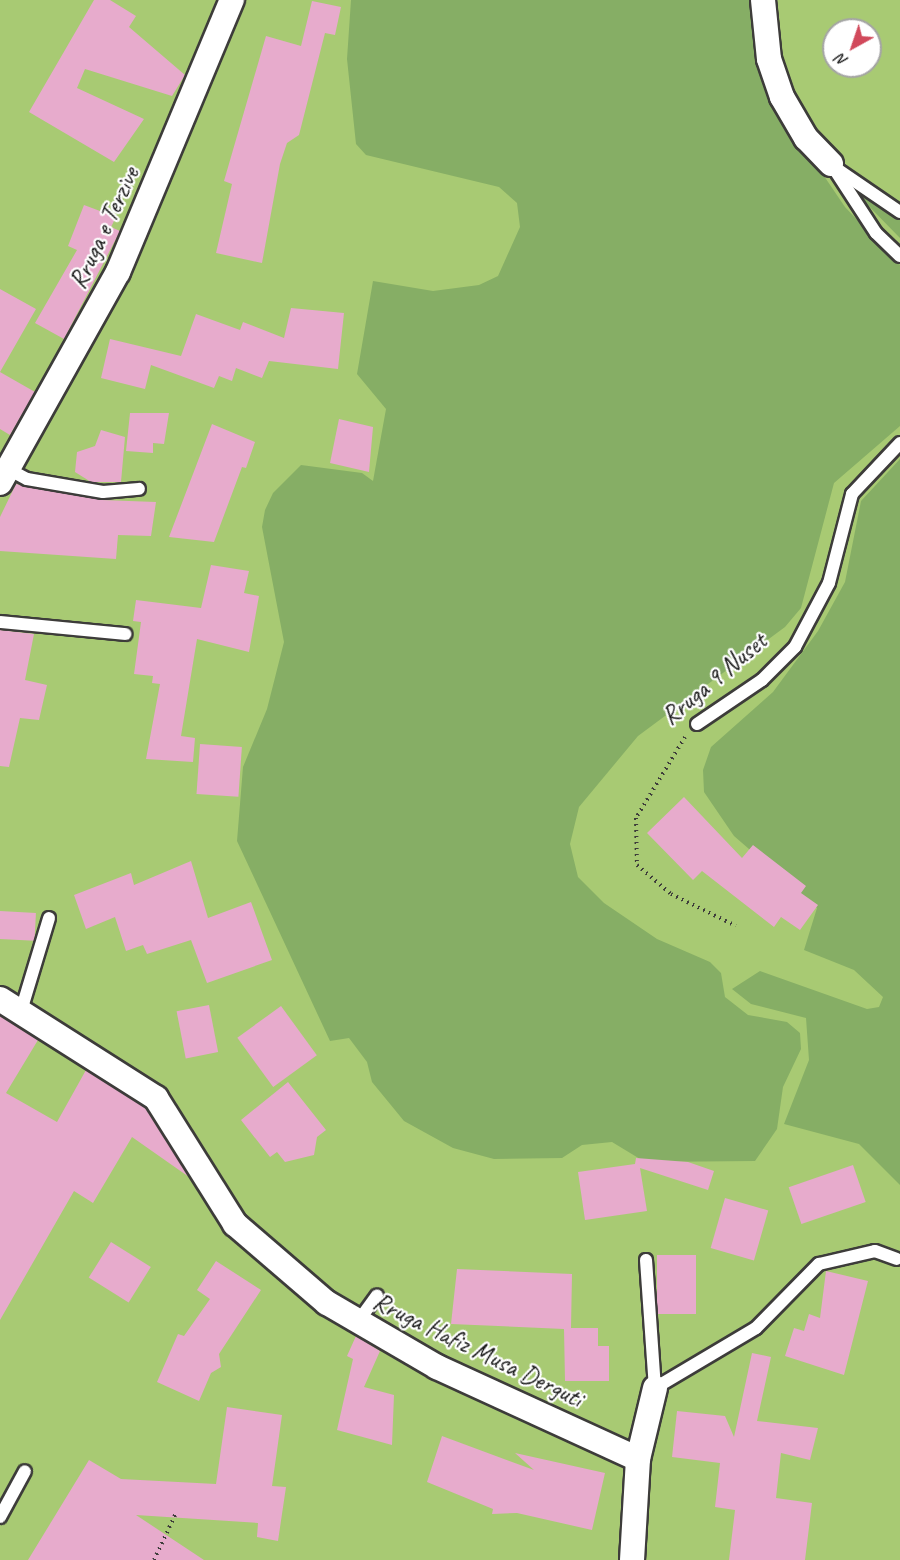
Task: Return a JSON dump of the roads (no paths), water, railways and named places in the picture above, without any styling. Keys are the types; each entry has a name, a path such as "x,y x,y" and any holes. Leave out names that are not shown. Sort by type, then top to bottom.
{"street":[{"name":"Rruga e Terzive","path":"4,476 118,272 232,0"},
{"path":"763,0 769,59 782,98 806,138 831,164"},
{"name":"Rruga Hafiz Musa Derguti","path":"0,999 156,1098 235,1224 357,1323 437,1367 638,1459"},
{"path":"632,1560 638,1459 655,1388"}],"lane":[{"path":"831,164 900,212"},
{"path":"831,164 876,233 900,256"},
{"name":"Rruga 9 Nuset","path":"697,724 762,680 795,647 829,583 852,494 900,443"},
{"name":"Rruga e Terzive","path":"4,476 103,492 139,489"},
{"path":"0,622 125,634"},
{"path":"21,1011 49,918"},
{"path":"646,1260 655,1388 756,1328 819,1264 874,1251 897,1259"},
{"path":"357,1323 377,1295"},
{"path":"0,1517 25,1472"}]}
